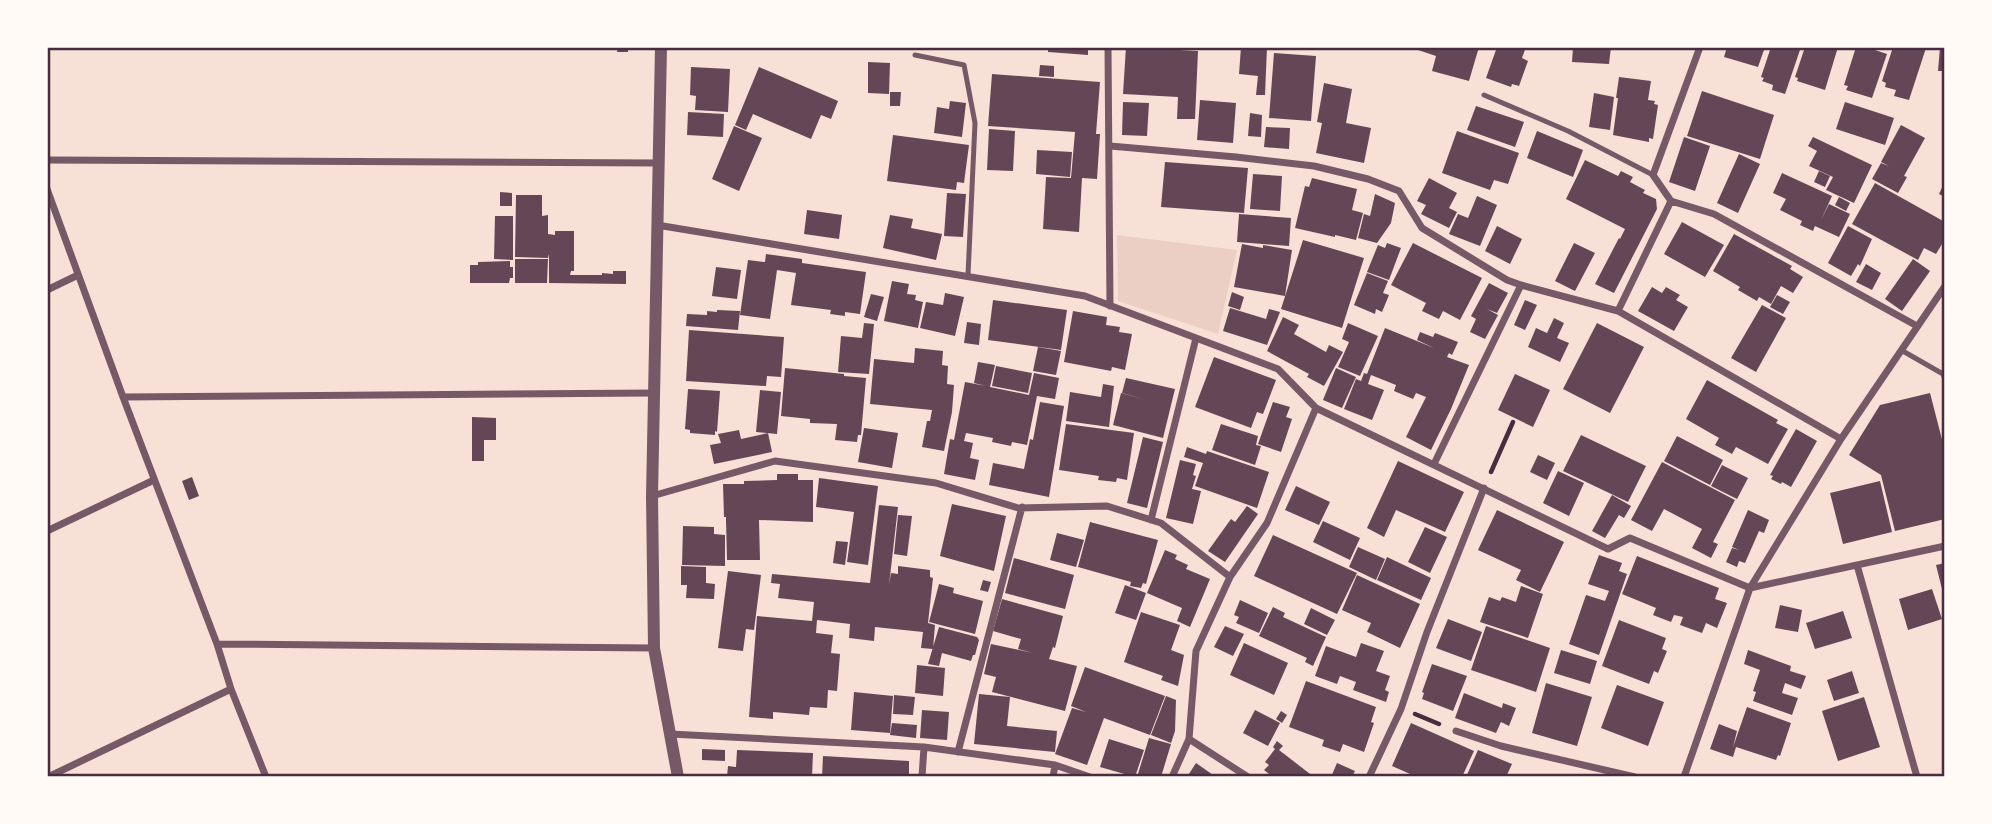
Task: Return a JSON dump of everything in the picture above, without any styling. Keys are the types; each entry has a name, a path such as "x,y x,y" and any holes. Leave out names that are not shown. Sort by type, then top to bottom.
{"street":[{"path":"661,47 652,496 654,648 678,777"},
{"path":"1108,47 1110,306"},
{"path":"1700,47 1653,175 1671,201 1714,214 1917,326"},
{"path":"1110,146 1236,156 1301,165 1368,179 1399,191 1422,228 1507,280 1618,311 1841,439"},
{"path":"47,160 658,163"},
{"path":"47,189 266,777"},
{"path":"1618,311 1671,201"},
{"path":"657,225 1085,296 1278,369 1316,408 1608,549 1630,538 1751,588 1945,546"},
{"path":"47,290 78,275"},
{"path":"1434,464 1521,285"},
{"path":"1684,777 1751,588 1841,439 1945,286"},
{"path":"1151,520 1196,338"},
{"path":"123,397 654,393"},
{"path":"1172,777 1189,739 1196,651 1230,577 1267,523 1316,408"},
{"path":"652,496 775,461 936,483 1022,507 1107,506 1161,523 1230,577"},
{"path":"47,531 154,480"},
{"path":"1369,777 1401,709 1427,632 1484,488"},
{"path":"958,752 1022,507"},
{"path":"1857,565 1916,777"},
{"path":"217,644 654,648"},
{"path":"48,777 231,689"},
{"path":"1457,731 1501,746 1635,777"},
{"path":"670,734 924,747 1055,765 1090,777"},
{"path":"1189,739 1248,777"},
{"path":"922,777 924,747"},
{"path":"1053,777 1055,765"}],"lane":[{"path":"915,55 964,65 975,123 968,275"},
{"path":"1484,95 1568,131 1653,175"},
{"path":"1901,350 1943,374 1945,380"}],"path":[{"path":"1484,488 1513,422"},
{"path":"1401,709 1457,731"}],"shaded area":[{"path":"1117,235 1237,250 1218,334 1118,301"}],"building":[{"path":"618,47 628,47 628,52 617,52"},
{"path":"1048,47 1088,47 1088,55 1048,52"},
{"path":"1126,47 1198,51 1195,119 1177,119 1178,97 1123,94"},
{"path":"1241,47 1267,47 1265,95 1256,95 1258,76 1239,74"},
{"path":"1409,47 1479,47 1469,81 1432,71 1436,56"},
{"path":"1497,47 1526,47 1522,58 1528,61 1519,86 1512,84 1511,87 1486,78"},
{"path":"1573,47 1611,47 1609,64 1572,62"},
{"path":"1727,47 1765,47 1758,67 1724,57"},
{"path":"1771,47 1801,47 1785,94 1772,90 1773,85 1762,81"},
{"path":"1805,47 1838,47 1825,90 1797,81 1798,78 1795,77"},
{"path":"1856,47 1866,47 1887,54 1872,98 1846,90 1848,86 1844,85"},
{"path":"1893,47 1926,48 1909,100 1894,96 1896,90 1885,87 1886,83 1882,81"},
{"path":"1940,47 1945,47 1945,71 1938,71"},
{"path":"1274,53 1316,56 1311,121 1269,118"},
{"path":"868,62 890,63 889,94 868,93"},
{"path":"1040,65 1054,66 1054,77 1039,76"},
{"path":"691,67 730,69 728,112 695,110 696,96 690,95"},
{"path":"759,67 838,101 831,119 821,115 811,139 753,114 746,130 735,125"},
{"path":"992,74 1100,82 1096,134 1100,134 1097,179 1082,178 1079,232 1043,229 1046,177 1071,178 1075,132 988,126"},
{"path":"1619,77 1651,81 1648,100 1655,101 1654,104 1658,105 1653,139 1649,138 1649,142 1613,135"},
{"path":"1324,83 1352,89 1346,123 1371,128 1364,163 1316,153 1322,123 1317,122"},
{"path":"1702,91 1774,115 1760,159 1687,136"},
{"path":"890,92 901,92 900,106 890,106"},
{"path":"1594,93 1614,97 1610,130 1589,127"},
{"path":"1200,100 1236,103 1233,143 1197,140"},
{"path":"950,101 966,103 962,137 934,133 937,107 949,109"},
{"path":"1123,102 1149,103 1147,136 1122,135"},
{"path":"1845,102 1894,118 1885,145 1836,129"},
{"path":"1476,106 1524,122 1515,147 1467,130"},
{"path":"688,112 724,114 723,137 687,135"},
{"path":"1250,113 1262,115 1261,137 1248,136"},
{"path":"1901,125 1925,138 1904,176 1907,177 1898,193 1872,179 1881,163 1889,166 1881,162"},
{"path":"734,126 762,138 739,191 712,179"},
{"path":"1266,127 1290,128 1289,149 1264,147"},
{"path":"989,129 1015,131 1013,171 987,170"},
{"path":"1457,131 1519,153 1508,184 1494,180 1490,190 1442,173"},
{"path":"1537,131 1583,150 1573,177 1527,158"},
{"path":"893,135 969,145 964,183 957,182 956,190 887,181"},
{"path":"1684,137 1710,146 1695,191 1669,182"},
{"path":"1813,137 1872,165 1854,203 1826,190 1833,177 1809,166 1817,151 1808,146"},
{"path":"1037,150 1072,152 1070,177 1036,174"},
{"path":"1739,154 1760,164 1738,213 1717,203"},
{"path":"1585,160 1618,176 1621,171 1633,177 1630,182 1656,199 1657,209 1614,293 1595,284 1625,229 1566,199"},
{"path":"1165,162 1248,168 1244,213 1161,207"},
{"path":"1819,171 1830,176 1825,187 1814,182"},
{"path":"1782,173 1832,196 1821,220 1829,204 1850,214 1839,237 1815,226 1813,231 1800,225 1802,221 1780,210 1786,199 1773,193"},
{"path":"1253,174 1282,176 1280,211 1250,209"},
{"path":"1312,178 1357,189 1352,210 1363,213 1356,240 1295,228 1305,186 1309,187"},
{"path":"1429,178 1457,193 1449,208 1457,212 1449,228 1421,214 1426,205 1417,201"},
{"path":"1945,181 1945,197 1939,194"},
{"path":"1875,183 1945,222 1945,239 1936,254 1924,248 1918,260 1852,224"},
{"path":"500,192 512,193 512,206 500,206"},
{"path":"947,193 966,194 963,237 944,236"},
{"path":"1375,194 1395,203 1391,223 1377,243 1358,238 1364,214 1370,216"},
{"path":"516,195 542,195 542,216 548,215 548,234 555,235 555,231 574,231 574,271 571,271 570,275 602,275 613,274 613,271 626,271 626,284 549,283 549,254 548,258 515,257"},
{"path":"1477,196 1497,205 1480,246 1449,234 1458,214 1468,218"},
{"path":"1839,197 1850,203 1846,211 1835,205"},
{"path":"807,210 842,215 839,239 804,234"},
{"path":"1239,214 1291,218 1289,246 1237,242"},
{"path":"890,215 913,219 911,228 942,234 936,260 883,248"},
{"path":"495,216 513,216 513,260 494,259"},
{"path":"1682,222 1724,245 1705,277 1664,254"},
{"path":"1497,226 1522,239 1510,264 1485,251"},
{"path":"1848,226 1872,239 1860,266 1858,264 1851,276 1828,263"},
{"path":"1734,234 1792,266 1790,269 1803,277 1793,293 1781,286 1771,304 1759,297 1757,301 1713,271"},
{"path":"1303,240 1364,258 1342,328 1281,309"},
{"path":"1387,243 1401,248 1389,280 1367,272 1378,245 1385,248"},
{"path":"1413,243 1482,278 1460,320 1443,311 1439,319 1422,311 1426,303 1391,285"},
{"path":"1574,243 1595,253 1575,291 1555,281"},
{"path":"1242,244 1292,250 1285,296 1234,287"},
{"path":"766,254 802,259 802,263 866,272 860,314 845,312 845,316 830,314 831,310 791,305 796,273 777,270 770,319 740,315 748,260 765,262"},
{"path":"515,259 548,259 547,283 515,283"},
{"path":"1913,259 1930,271 1902,311 1885,299"},
{"path":"510,261 513,278 510,278 509,283 470,283 470,265 478,265 478,262"},
{"path":"1866,264 1881,273 1872,290 1856,282"},
{"path":"716,267 741,270 737,299 712,296"},
{"path":"1367,273 1388,281 1383,293 1389,295 1382,312 1376,309 1375,314 1354,305"},
{"path":"892,281 909,284 907,294 916,295 915,300 923,302 918,328 884,321"},
{"path":"1489,283 1508,293 1497,313 1487,309 1498,315 1485,339 1470,332 1476,319 1471,316"},
{"path":"1652,287 1662,293 1666,287 1680,295 1676,300 1688,307 1674,331 1638,311"},
{"path":"1232,292 1244,297 1240,310 1228,306"},
{"path":"945,293 964,297 955,336 920,328 926,302 943,305"},
{"path":"871,294 884,297 877,321 864,317"},
{"path":"1777,295 1790,302 1783,314 1770,307"},
{"path":"993,300 1067,310 1061,350 988,340"},
{"path":"1525,300 1537,305 1525,330 1514,325"},
{"path":"1762,305 1786,318 1756,372 1731,358"},
{"path":"1230,308 1266,319 1269,309 1280,312 1267,345 1223,331"},
{"path":"707,311 740,311 738,330 686,326 687,314 707,315"},
{"path":"1073,311 1107,317 1106,325 1120,327 1119,332 1132,334 1125,370 1112,367 1111,371 1064,362"},
{"path":"1283,317 1299,325 1294,334 1326,352 1329,345 1343,352 1324,386 1307,377 1309,374 1267,351"},
{"path":"1554,318 1564,323 1557,338 1569,343 1560,362 1528,347 1536,328 1547,333"},
{"path":"967,322 981,324 979,345 964,343"},
{"path":"864,323 874,324 869,374 838,372 841,336 862,338"},
{"path":"1348,323 1378,336 1360,376 1338,367 1349,342 1342,339"},
{"path":"1597,323 1644,347 1610,413 1563,389"},
{"path":"1385,328 1434,348 1417,340 1420,332 1433,337 1435,333 1458,342 1452,355 1449,353 1447,357 1469,365 1431,450 1406,437 1426,397 1416,393 1413,399 1394,391 1396,385 1371,375 1368,384 1384,390 1372,420 1344,409 1356,379 1361,381 1364,373 1367,374"},
{"path":"689,330 784,337 781,377 767,376 766,386 686,381"},
{"path":"1038,347 1061,351 1056,375 1033,371"},
{"path":"915,348 943,351 942,365 948,366 947,384 954,385 944,451 922,447 932,410 870,404 874,359 914,363"},
{"path":"1214,357 1276,380 1263,414 1257,412 1251,428 1195,407"},
{"path":"978,362 995,365 990,387 1029,395 1034,373 1059,378 1055,399 1037,396 1027,445 1012,442 1011,446 992,442 993,438 966,433 964,441 973,443 970,458 979,460 975,480 944,474 950,439 954,440 965,382 986,386 974,383"},
{"path":"996,366 1032,373 1028,393 992,386"},
{"path":"785,368 866,378 861,435 858,435 857,442 835,440 837,424 810,423 810,419 781,416"},
{"path":"1336,368 1356,377 1342,408 1323,400"},
{"path":"1515,374 1550,390 1533,427 1498,410"},
{"path":"1126,378 1175,389 1163,438 1113,425 1121,393 1147,400 1122,393"},
{"path":"1707,380 1778,420 1776,423 1788,429 1768,464 1736,447 1732,454 1715,445 1719,438 1686,419"},
{"path":"1103,384 1114,386 1109,427 1066,421 1070,392 1101,397"},
{"path":"688,389 720,391 715,435 690,433 690,430 685,429"},
{"path":"760,390 781,392 777,434 756,432"},
{"path":"1930,393 1945,451 1945,519 1895,531 1881,475 1849,455 1880,405"},
{"path":"1040,402 1064,406 1049,497 989,485 993,463 1024,469"},
{"path":"1273,402 1290,407 1286,417 1292,419 1281,452 1258,444"},
{"path":"472,417 496,418 496,440 484,440 484,461 472,461"},
{"path":"1066,424 1134,433 1127,480 1098,480 1099,476 1059,470"},
{"path":"1221,424 1258,436 1256,445 1261,446 1255,465 1212,450"},
{"path":"864,428 898,433 892,468 858,462"},
{"path":"1796,429 1817,441 1791,487 1771,479 1773,476 1770,475"},
{"path":"739,430 741,439 768,433 772,452 714,464 710,445 721,443 718,434"},
{"path":"1581,435 1646,466 1628,502 1563,471"},
{"path":"1677,436 1723,460 1710,485 1664,461"},
{"path":"1143,437 1163,442 1147,508 1127,503"},
{"path":"1187,447 1269,472 1257,508 1195,486 1203,463 1184,457"},
{"path":"1538,455 1555,463 1547,480 1530,472"},
{"path":"1180,460 1196,464 1192,489 1201,491 1193,524 1166,518"},
{"path":"1398,461 1464,492 1445,532 1396,510 1384,537 1367,528"},
{"path":"1662,462 1735,500 1713,542 1718,544 1711,558 1692,548 1702,529 1664,509 1652,531 1631,520"},
{"path":"1722,465 1748,478 1737,499 1711,486"},
{"path":"1558,471 1584,483 1569,516 1543,503"},
{"path":"777,474 798,474 798,480 813,480 813,522 759,520 760,560 727,560 723,484 777,480"},
{"path":"192,477 199,496 189,500 182,481"},
{"path":"819,478 878,486 868,565 847,562 854,512 816,507"},
{"path":"1880,481 1892,532 1843,544 1830,493"},
{"path":"1296,486 1330,502 1319,525 1285,510"},
{"path":"1612,495 1631,506 1624,518 1619,515 1605,538 1592,531"},
{"path":"952,504 1006,516 994,571 940,556"},
{"path":"879,505 898,507 889,585 891,573 898,574 898,566 930,570 930,577 933,578 928,623 935,625 933,649 921,648 923,632 875,627 874,641 849,638 850,624 817,620 816,633 833,635 831,653 840,654 837,691 828,690 827,708 810,707 809,715 773,712 773,719 749,717 757,616 812,621 814,602 778,598 780,584 771,583 772,574 870,583"},
{"path":"1247,506 1258,514 1225,562 1208,551 1231,519 1235,522"},
{"path":"1497,510 1564,542 1540,592 1516,580 1521,570 1478,550"},
{"path":"1748,510 1769,520 1764,533 1759,531 1745,563 1739,561 1737,567 1726,562 1732,548 1739,550 1732,547"},
{"path":"898,515 912,516 907,556 894,554"},
{"path":"1323,521 1360,538 1350,560 1313,542"},
{"path":"1090,522 1158,540 1146,584 1143,583 1141,588 1130,586 1131,582 1078,567"},
{"path":"683,526 714,527 714,534 725,535 725,566 682,565"},
{"path":"1425,527 1447,537 1430,573 1408,562"},
{"path":"1057,533 1084,540 1076,567 1050,560"},
{"path":"1273,535 1357,573 1337,614 1254,576"},
{"path":"836,541 848,542 845,565 833,563"},
{"path":"1358,547 1385,559 1376,580 1349,567"},
{"path":"1165,550 1177,555 1175,559 1188,565 1186,569 1210,579 1190,627 1177,621 1182,608 1147,593"},
{"path":"1599,555 1622,563 1619,571 1627,574 1599,655 1569,644 1586,595 1605,601 1609,591 1588,584"},
{"path":"1637,556 1719,588 1715,599 1727,603 1717,628 1706,623 1702,633 1680,625 1683,617 1674,615 1671,622 1653,615 1656,608 1622,594"},
{"path":"1387,557 1431,578 1421,600 1377,580"},
{"path":"1014,558 1074,575 1065,609 1005,593"},
{"path":"1945,563 1945,588 1942,589 1936,565"},
{"path":"681,566 706,567 706,583 715,584 714,599 686,598 687,585 681,585"},
{"path":"728,571 761,575 754,630 746,629 743,651 718,648"},
{"path":"1357,575 1420,604 1400,648 1367,632 1371,623 1342,610"},
{"path":"983,580 991,582 988,592 980,590"},
{"path":"939,584 954,588 953,593 983,601 975,634 929,622"},
{"path":"1125,585 1146,593 1136,620 1115,613"},
{"path":"1521,586 1543,594 1528,638 1480,622 1489,597 1500,601 1502,597 1516,602"},
{"path":"1932,589 1942,619 1908,630 1899,599"},
{"path":"1002,599 1063,616 1055,648 1053,647 1049,659 1077,666 1065,711 992,692 996,677 984,674 991,644 1033,653 1018,649 1021,639 993,631"},
{"path":"1240,600 1268,613 1259,633 1236,623 1239,617 1234,615"},
{"path":"1780,605 1802,610 1798,632 1775,628"},
{"path":"1273,607 1285,613 1283,617 1326,637 1313,666 1305,662 1307,658 1259,636"},
{"path":"1311,608 1335,620 1327,635 1304,624"},
{"path":"1843,611 1852,638 1815,649 1806,623"},
{"path":"1141,612 1180,625 1171,650 1184,655 1178,686 1161,680 1163,676 1124,662"},
{"path":"1448,619 1482,632 1471,661 1436,648"},
{"path":"1619,620 1666,638 1662,649 1667,651 1658,673 1654,671 1649,684 1602,666"},
{"path":"1225,626 1244,634 1233,656 1214,647"},
{"path":"1486,626 1550,648 1536,692 1471,670"},
{"path":"939,627 977,637 979,640 971,661 942,653 939,666 928,664"},
{"path":"1244,643 1288,663 1274,695 1230,675"},
{"path":"1361,643 1384,651 1376,671 1390,676 1385,690 1389,692 1386,702 1353,690 1356,682 1340,676 1337,684 1315,676 1326,646 1356,657"},
{"path":"1561,650 1597,661 1590,684 1554,673"},
{"path":"1748,650 1791,666 1790,671 1806,676 1801,689 1785,683 1782,693 1798,698 1792,715 1753,701 1756,692 1753,691 1760,670 1744,664"},
{"path":"1432,664 1467,676 1453,711 1422,699"},
{"path":"917,665 945,668 943,696 915,693"},
{"path":"1085,667 1165,696 1150,735 1104,718 1087,765 1055,754 1072,708 1086,712 1071,706"},
{"path":"1852,671 1859,693 1834,701 1827,680"},
{"path":"1306,681 1376,707 1371,722 1374,723 1364,752 1343,744 1340,752 1322,746 1324,740 1289,727"},
{"path":"1546,683 1592,697 1577,746 1532,733"},
{"path":"1617,685 1664,702 1648,746 1601,728"},
{"path":"854,692 893,696 890,733 851,730"},
{"path":"1464,693 1502,708 1503,703 1516,708 1509,726 1501,722 1496,733 1455,718"},
{"path":"979,694 1010,697 1007,726 1057,731 1055,752 974,744"},
{"path":"894,695 915,697 913,715 893,714"},
{"path":"1166,696 1176,700 1175,731 1171,743 1151,735"},
{"path":"1864,697 1880,747 1838,761 1822,711"},
{"path":"1747,707 1791,723 1780,756 1778,755 1776,760 1736,747 1733,757 1710,749 1719,724 1737,731 1733,747"},
{"path":"922,710 949,712 947,740 920,738"},
{"path":"1255,710 1280,723 1268,746 1243,733"},
{"path":"1281,711 1287,715 1282,723 1276,719"},
{"path":"892,723 917,725 916,738 890,735"},
{"path":"1411,723 1474,751 1462,777 1417,777 1392,766"},
{"path":"1149,738 1171,744 1161,777 1137,777"},
{"path":"1109,739 1144,750 1135,777 1100,767"},
{"path":"1277,741 1283,746 1279,750 1314,777 1273,777 1264,770 1269,765 1265,762 1275,749 1273,747"},
{"path":"702,749 725,750 725,761 702,760"},
{"path":"737,750 813,753 812,777 727,777 728,766 736,767"},
{"path":"1478,750 1512,764 1506,777 1466,777"},
{"path":"823,756 909,761 909,777 822,777"},
{"path":"1196,763 1216,777 1187,777"},
{"path":"1337,763 1355,771 1352,777 1331,777"}]}
